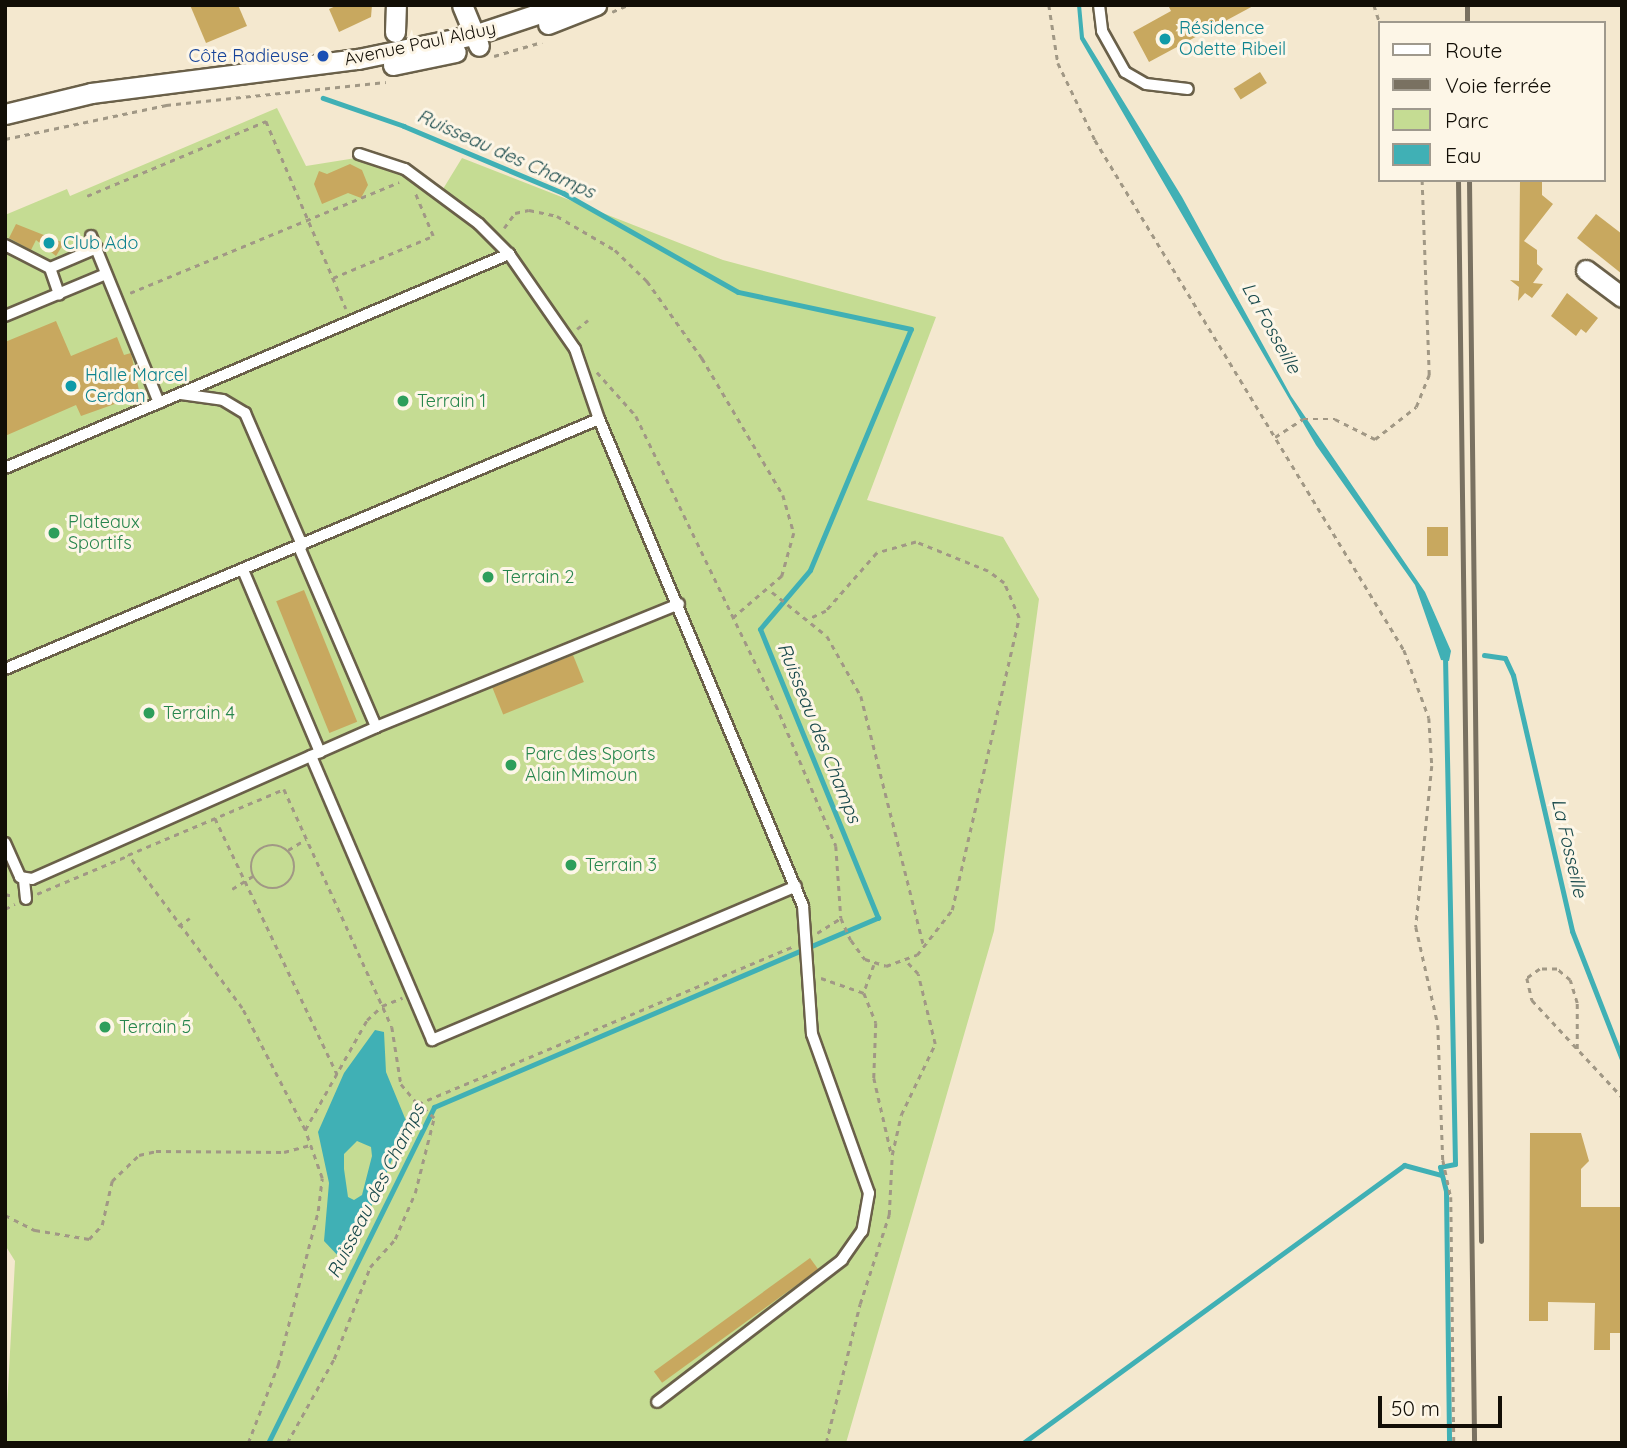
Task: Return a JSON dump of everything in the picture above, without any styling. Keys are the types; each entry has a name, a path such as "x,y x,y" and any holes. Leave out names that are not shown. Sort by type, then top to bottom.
{"street":[{"path":"394,32 396,5"},
{"path":"463,5 477,41"},
{"name":"Avenue Paul Alduy","path":"477,41 564,5"},
{"name":"Avenue Paul Alduy","path":"5,114 91,93 273,71 380,67 596,5"},
{"path":"1586,270 1622,297"}],"lane":[{"path":"1099,5 1102,31 1125,72 1146,84 1188,89"},
{"path":"359,153 405,169 437,190 509,254 575,349 598,419 679,604 796,886 808,942 812,1034 822,1072 869,1193 863,1231 842,1260 657,1402"},
{"path":"91,236 159,403"},
{"path":"5,245 50,268 59,294"},
{"path":"50,268 97,248"},
{"path":"5,468 509,254"},
{"path":"5,316 106,274"},
{"path":"180,394 223,400 245,412 376,727"},
{"path":"5,670 598,419"},
{"path":"243,570 432,1040 796,886"},
{"path":"24,880 376,727 679,604"},
{"path":"5,844 24,880 26,899"}],"path":[{"path":"1049,5 1058,63 1095,139 1404,650 1429,718 1432,766 1416,927 1438,1025 1443,1160 1447,1175 1454,1443"},
{"path":"87,196 266,121 351,322"},
{"path":"116,299 409,178"},
{"path":"1275,437 1303,419 1335,419 1375,439 1416,407 1429,375 1422,182"},
{"path":"333,278 433,236 414,190"},
{"path":"509,254 502,235 505,223 529,210 588,232 647,281 702,358 783,495 794,533 782,576 771,591 733,618"},
{"path":"575,349 636,416 733,618 836,846 841,918 852,940 875,963 906,961 924,947 952,910 977,820 1019,618 1014,599 988,571 952,552 901,543 864,563 826,611 809,619"},
{"path":"771,591 809,619 847,665 861,696 924,947"},
{"path":"26,899 284,789 391,1027 401,1084 434,1118 415,1193 395,1239 370,1267 334,1359 286,1443"},
{"path":"215,818 337,1074"},
{"path":"288,850 298,870 283,889 260,887 249,864 264,844 288,850 307,838"},
{"path":"128,855 178,926 242,1008 304,1130 322,1178 318,1211 278,1365 248,1443"},
{"path":"232,889 254,874"},
{"path":"178,926 190,918"},
{"path":"418,1104 808,942 841,918"},
{"path":"826,1443 860,1304 890,1215 892,1155 901,1115 935,1044 918,974 906,961"},
{"path":"875,963 864,993 876,1023 874,1078 892,1155"},
{"path":"1577,1049 1577,1003 1570,980 1557,969 1540,968 1527,978 1532,1000 1577,1049 1622,1097"},
{"path":"808,973 864,993"},
{"path":"304,1130 367,1020 382,1006 412,995"},
{"path":"5,1215 36,1230 89,1239 102,1225 112,1181 139,1155 156,1151 284,1152 311,1146"}],"green space":[{"name":"Parc des Sports Alain Mimoun","path":"277,108 306,166 356,158 421,174 443,189 462,158 723,260 936,317 867,500 1003,537 1039,599 994,931 846,1443 5,1443 15,1261 5,1245 5,215 67,189 70,196"}],"water":[{"path":"1077,5 1081,5 1084,37 1182,197 1291,396 1425,592 1451,651 1449,661 1441,660 1415,585 1316,445 1080,39"},
{"path":"375,1030 384,1032 386,1072 407,1123 378,1194 342,1260 324,1241 329,1183 318,1132 344,1073","holes":["357,1141 371,1147 372,1156 362,1195 354,1200 348,1197 344,1154"]}],"building":[{"path":"190,5 238,5 247,26 206,43"},
{"path":"338,5 372,5 371,17 339,32 329,9"},
{"name":"Résidence Odette Ribeil","path":"1168,5 1255,5 1149,62 1133,32 1171,11"},
{"path":"1260,72 1267,83 1241,99 1234,88"},
{"path":"350,164 362,170 368,185 361,198 348,193 322,204 314,184 319,171 327,174"},
{"path":"1520,182 1542,182 1542,195 1553,204 1524,241 1537,250 1537,264 1543,269 1533,283 1543,284 1532,298 1525,293 1518,301 1519,287 1510,280 1519,281"},
{"path":"1596,214 1622,234 1622,274 1577,238"},
{"path":"16,224 64,243 56,256 36,240 31,250 9,238"},
{"path":"1567,293 1598,318 1586,333 1581,329 1576,336 1551,316"},
{"name":"Halle Marcel Cerdan","path":"56,321 71,356 117,337 124,355 131,353 140,395 81,416 76,405 5,436 5,342"},
{"path":"1427,527 1448,527 1448,556 1427,556"},
{"path":"304,590 357,722 329,733 276,601"},
{"path":"573,655 584,682 503,714 492,688"},
{"path":"1530,1133 1581,1133 1589,1161 1581,1169 1581,1207 1622,1207 1622,1333 1610,1333 1610,1350 1594,1350 1595,1303 1548,1302 1548,1321 1529,1321"},
{"path":"810,1258 818,1269 662,1383 654,1371"}],"waterway":[{"name":"Ruisseau des Champs","path":"268,1443 434,1107 878,918 760,629 810,570 911,329 738,292 563,193 404,126 323,98"},
{"name":"La Fosseille","path":"1484,655 1505,658 1513,675 1572,931 1622,1059"},
{"path":"1445,656 1455,1164 1440,1167 1446,1191 1449,1443"},
{"path":"1023,1443 1404,1165 1441,1175"}],"railway":[{"path":"1467,5 1467,21"},
{"path":"1458,182 1474,1443"},
{"path":"1469,182 1481,1241"}],"place":[{"name":"Résidence Odette Ribeil","path":"1165,39"},
{"name":"Côte Radieuse","path":"323,56"},
{"name":"Club Ado","path":"49,243"},
{"name":"Halle Marcel Cerdan","path":"71,386"},
{"name":"Terrain 1","path":"403,401"},
{"name":"Plateaux Sportifs","path":"54,533"},
{"name":"Terrain 2","path":"488,577"},
{"name":"Terrain 4","path":"149,713"},
{"name":"Parc des Sports Alain Mimoun","path":"511,765"},
{"name":"Terrain 3","path":"571,865"},
{"name":"Terrain 5","path":"105,1027"}]}
